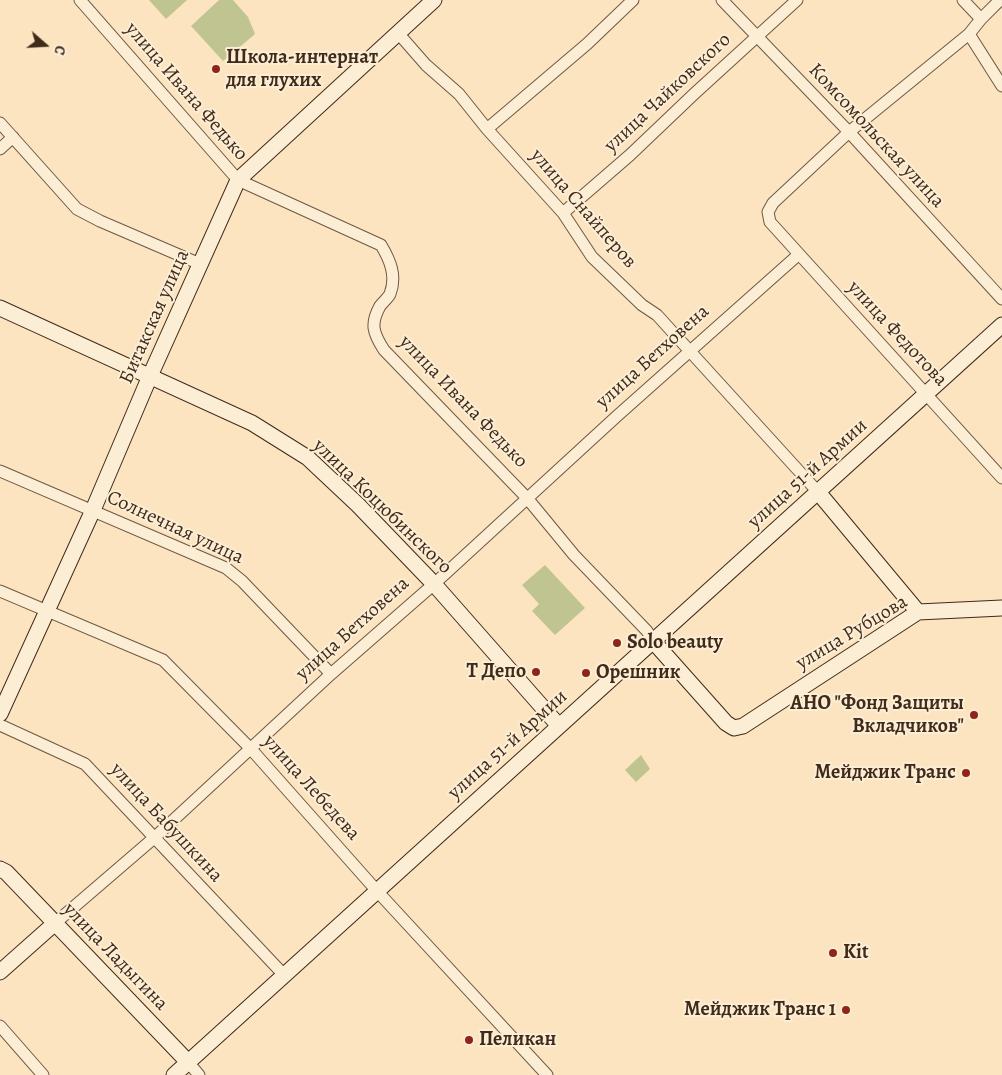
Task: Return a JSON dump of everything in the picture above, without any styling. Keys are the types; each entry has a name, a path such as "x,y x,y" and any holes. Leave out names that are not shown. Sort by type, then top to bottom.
{"main road":[{"name":"Битакская улица","path":"0,714 93,510 150,376 238,180 434,0"},
{"name":"улица Коцюбинского","path":"0,308 252,423 308,458 358,505 434,584 559,726"},
{"name":"улица 51-й Армии","path":"174,1075 1002,325"},
{"name":"улица Снайперов","path":"818,492 918,612"},
{"name":"улица Рубцова","path":"734,728 743,726 918,612 1002,608"},
{"name":"улица Ивана Федько","path":"653,641 726,723 734,728"},
{"name":"улица Ладыгина","path":"0,869 6,872 188,1062"},
{"name":"улица Бетховена","path":"0,972 54,924"}],"street":[{"name":"улица Ивана Федько","path":"80,0 238,180 381,245 390,262 393,277 390,294 380,306 373,322 375,336 384,350 527,498 574,555 646,631 653,641"},
{"path":"487,129 587,44 633,0"},
{"name":"Комсомольская улица","path":"722,0 849,132 1002,299"},
{"name":"улица Чайковского","path":"563,213 630,155 797,0"},
{"path":"963,0 981,19"},
{"path":"849,132 969,34 1000,0"},
{"name":"улица Снайперов","path":"398,33 426,65 459,94 487,129 563,213 592,257 642,305 657,315 818,492"},
{"path":"969,34 1002,86"},
{"path":"0,123 77,209 100,221 200,264"},
{"name":"улица Федотова","path":"849,132 773,203 768,212 770,222 1002,478"},
{"path":"0,149 13,137"},
{"name":"улица Бетховена","path":"54,924 154,838 331,674 434,584 798,255"},
{"name":"Солнечная улица","path":"0,471 226,568 242,581 331,674"},
{"name":"улица Лебедева","path":"0,591 163,660 251,749 377,891 547,1075"},
{"name":"улица Бабушкина","path":"0,725 85,764 284,975"},
{"path":"0,1026 43,1075"},
{"name":"улица Ладыгина","path":"188,1062 199,1075"}],"green space":[{"path":"149,0 187,0 166,19"},
{"path":"219,0 233,0 248,17 255,34 223,61 191,26"},
{"path":"545,565 585,608 555,635 532,611 539,604 522,585"},
{"path":"641,755 650,769 636,782 625,770"}],"place":[{"name":"Школа-интернат для глухих","path":"216,69"},
{"name":"Solo beauty","path":"617,643"},
{"name":"Т Депо","path":"536,672"},
{"name":"Орешник","path":"586,673"},
{"name":"АНО \"Фонд Защиты Вкладчиков\"","path":"974,715"},
{"name":"Мейджик Транс","path":"966,773"},
{"name":"Kit","path":"833,953"},
{"name":"Мейджик Транс 1","path":"846,1010"},
{"name":"Пеликан","path":"469,1040"}]}
